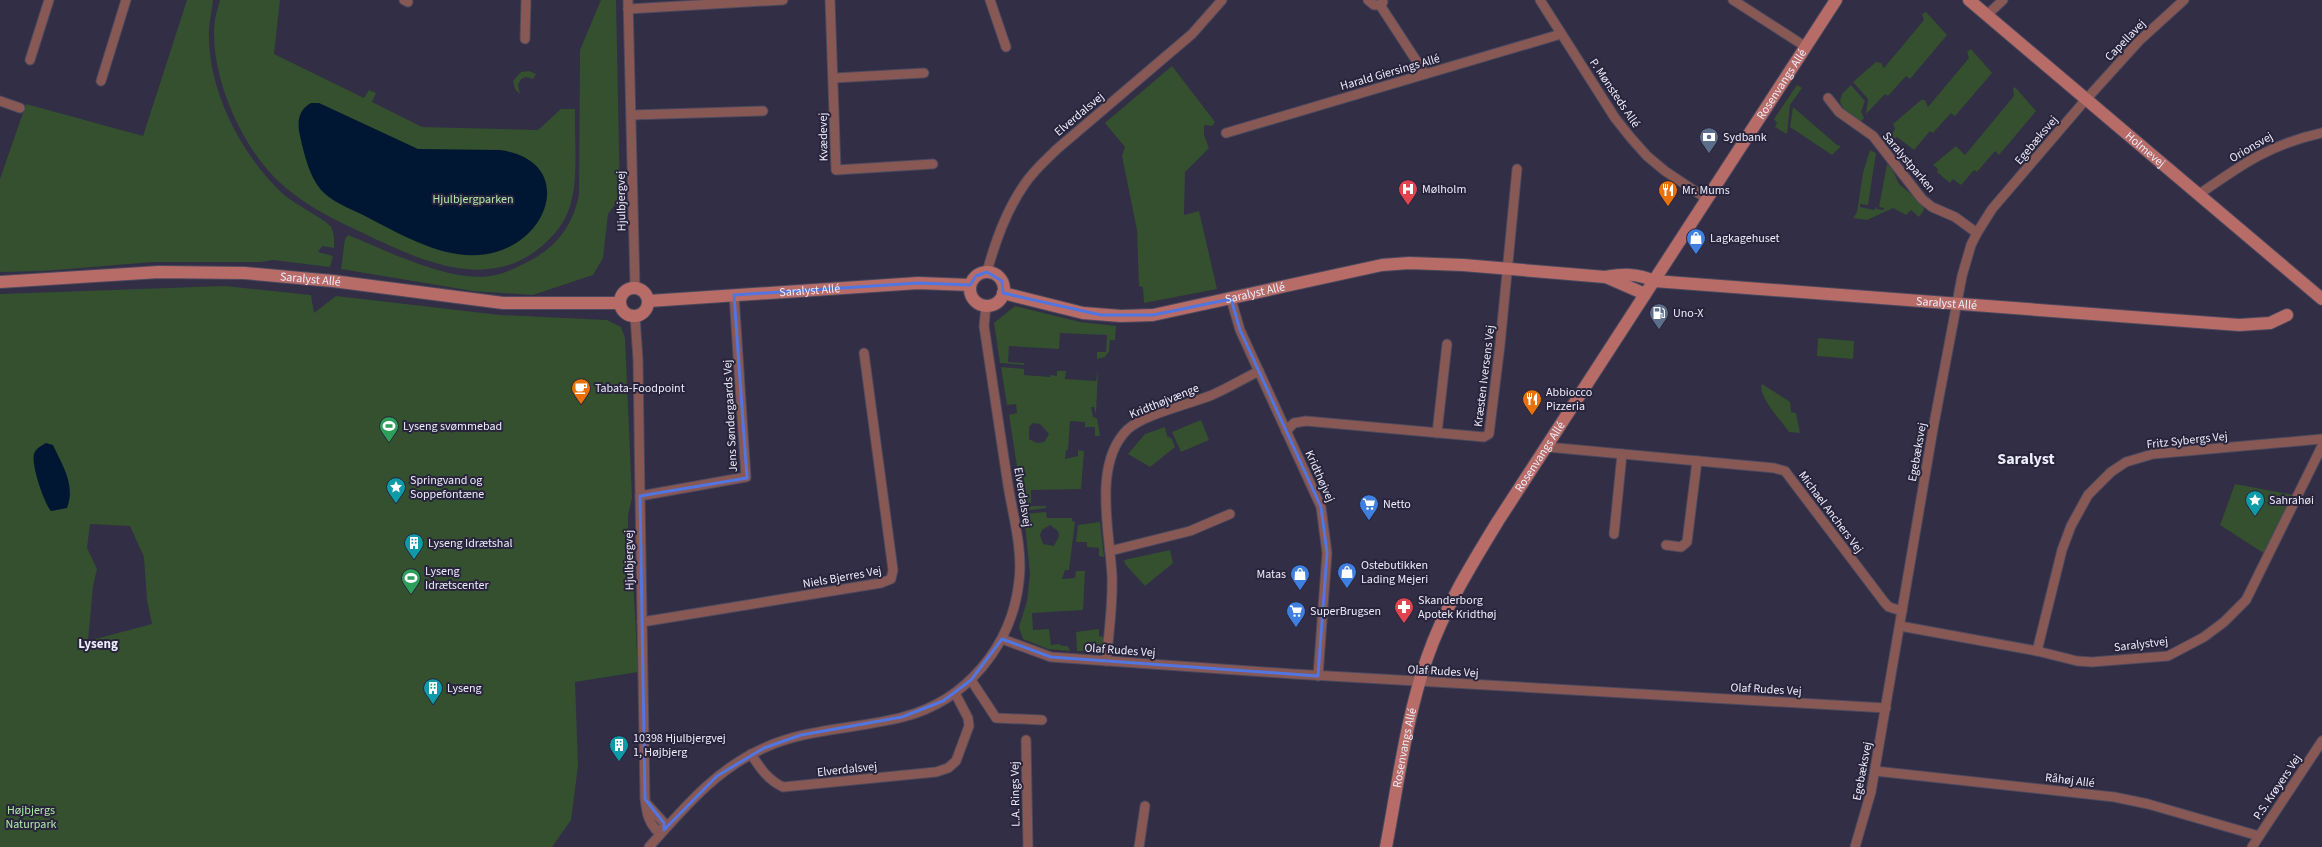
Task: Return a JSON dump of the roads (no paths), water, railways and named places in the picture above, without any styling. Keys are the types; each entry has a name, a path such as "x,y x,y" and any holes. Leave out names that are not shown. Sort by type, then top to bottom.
{"street":[{"path":"30,60 49,0"},
{"path":"101,80 126,0"},
{"path":"525,39 526,0"},
{"path":"628,5 782,0"},
{"name":"Kvædevej","path":"830,0 834,78 836,170 933,164"},
{"path":"990,0 1006,47"},
{"name":"Elverdalsvej","path":"987,272 995,245 1012,206 1034,174 1057,149 1192,34 1222,0"},
{"path":"1368,0 1374,6 1382,2 1425,74"},
{"name":"P. Mønsteds Allé","path":"1540,0 1615,118 1643,152 1665,171 1707,199"},
{"path":"1733,0 1806,47"},
{"name":"Rosenvangs Allé","path":"1386,847 1411,716 1420,681 1435,638 1456,590 1498,521 1836,0"},
{"name":"Holmevej","path":"1969,0 2322,299"},
{"path":"1987,15 2003,0"},
{"name":"Capellavej","path":"2086,99 2139,41 2184,0"},
{"name":"Hjulbjergvej","path":"628,5 635,287"},
{"name":"Harald Giersings Allé","path":"1226,133 1561,34"},
{"path":"834,78 924,73"},
{"name":"Saralystparken","path":"1828,98 1839,112 1873,136 1922,199 1932,207 1955,217 1976,233"},
{"name":"Egebæksvej","path":"1855,847 1871,792 1902,611 1966,261 1976,233 1992,210 2086,99"},
{"path":"0,101 20,108"},
{"path":"631,115 763,110"},
{"name":"Orionsvej","path":"2198,194 2270,148 2295,139 2322,133"},
{"path":"1508,270 1517,169"},
{"name":"Saralyst Allé","path":"1003,294 1083,313 1120,316 1153,315 1382,265 1426,264 1605,277 1621,274 1642,275 1654,281 2240,325 2270,323 2287,315"},
{"name":"Kræsten Iversens Vej","path":"1286,431 1294,423 1306,421 1484,437 1489,434 1491,429 1508,270"},
{"name":"Saralyst Allé","path":"0,282 160,272 244,273 333,281 503,304 577,305 620,303"},
{"path":"987,272 993,273 1002,282 1003,294 995,304 986,306 980,305 972,297 970,285 976,276 987,272"},
{"name":"Saralyst Allé","path":"1605,277 1645,294"},
{"name":"Saralyst Allé","path":"649,301 918,283 970,285"},
{"path":"635,287 643,290 649,301 646,310 635,316 624,311 620,303 624,292 635,287"},
{"name":"Jens Søndergaards Vej","path":"640,496 746,477 734,295"},
{"name":"Kridthøjvej","path":"1231,299 1240,330 1315,491 1324,522 1327,553 1318,676"},
{"name":"Elverdalsvej","path":"649,847 712,781 751,754 777,742 801,735 902,717 923,711 955,693 971,680 994,653 1002,639 1014,610 1020,568 984,326 986,306"},
{"name":"Hjulbjergvej","path":"635,316 638,360 646,803 664,823 664,830"},
{"path":"1437,432 1446,344"},
{"name":"Niels Bjerres Vej","path":"642,622 891,580 893,570 864,353"},
{"name":"Kridthøjvænge","path":"1106,661 1112,597 1110,551 1105,505 1110,461 1122,437 1128,429 1140,422 1214,394 1258,371"},
{"name":"Fritz Sybergs Vej","path":"2037,650 2062,550 2071,526 2088,495 2111,472 2126,462 2153,454 2322,439"},
{"name":"Saralystvej","path":"1900,626 2037,650 2077,661 2092,662 2168,656 2204,637 2224,622 2246,600 2322,446"},
{"name":"Michael Anchers Vej","path":"1547,447 1774,468 1785,471 1885,604 1889,607 1902,611"},
{"path":"1614,534 1622,454"},
{"path":"1666,545 1681,547 1687,542 1697,461"},
{"path":"1110,551 1190,531 1230,514"},
{"name":"Olaf Rudes Vej","path":"1002,639 1051,657 1318,676 1886,708"},
{"path":"971,680 996,718 1042,720"},
{"name":"Elverdalsvej","path":"751,754 769,778 783,787 936,772 948,768 956,761 969,726 968,718 955,693"},
{"name":"L.A. Rings Vej","path":"1026,740 1028,847"},
{"name":"P.S. Krøyers Vej","path":"2252,847 2322,741"},
{"name":"Råhøj Allé","path":"1874,771 2114,797 2148,804 2259,836"},
{"path":"1139,847 1145,806"}],"water":[{"path":"311,103 319,103 418,149 500,150 523,157 538,168 546,182 547,199 542,215 531,231 516,243 496,252 479,255 462,255 445,252 412,240 336,201 321,190 310,171 300,136 299,121 301,113 303,109"},
{"path":"46,443 53,445 67,475 70,491 67,508 51,511 39,484 34,466 34,454 37,449"}],"place":[{"name":"Sydbank","path":"1709,154"},
{"name":"Mølholm","path":"1408,206"},
{"name":"Mr. Mums","path":"1668,207"},
{"name":"Lagkagehuset","path":"1696,255"},
{"name":"Uno-X","path":"1659,330"},
{"name":"Tabata-Foodpoint","path":"581,405"},
{"name":"Abbiocco Pizzeria","path":"1532,416"},
{"name":"Lyseng svømmebad","path":"389,443"},
{"name":"Springvand og Soppefontæne","path":"396,504"},
{"name":"Sahrahøi","path":"2255,517"},
{"name":"Netto","path":"1369,521"},
{"name":"Lyseng Idrætshal","path":"414,560"},
{"name":"Ostebutikken Lading Mejeri","path":"1347,589"},
{"name":"Matas","path":"1300,591"},
{"name":"Lyseng Idrætscenter","path":"411,595"},
{"name":"Skanderborg Apotek Kridthøj","path":"1404,624"},
{"name":"SuperBrugsen","path":"1296,628"},
{"name":"Lyseng","path":"433,705"},
{"name":"10398 Hjulbjergvej 1, Højbjerg","path":"619,762"}],"district":[{"name":"Saralyst","path":"2026,458"},
{"name":"Lyseng","path":"98,643"}],"park label":[{"name":"Hjulbjergparken","path":"473,199"},
{"name":"Højbjergs Naturpark","path":"31,817"}]}
